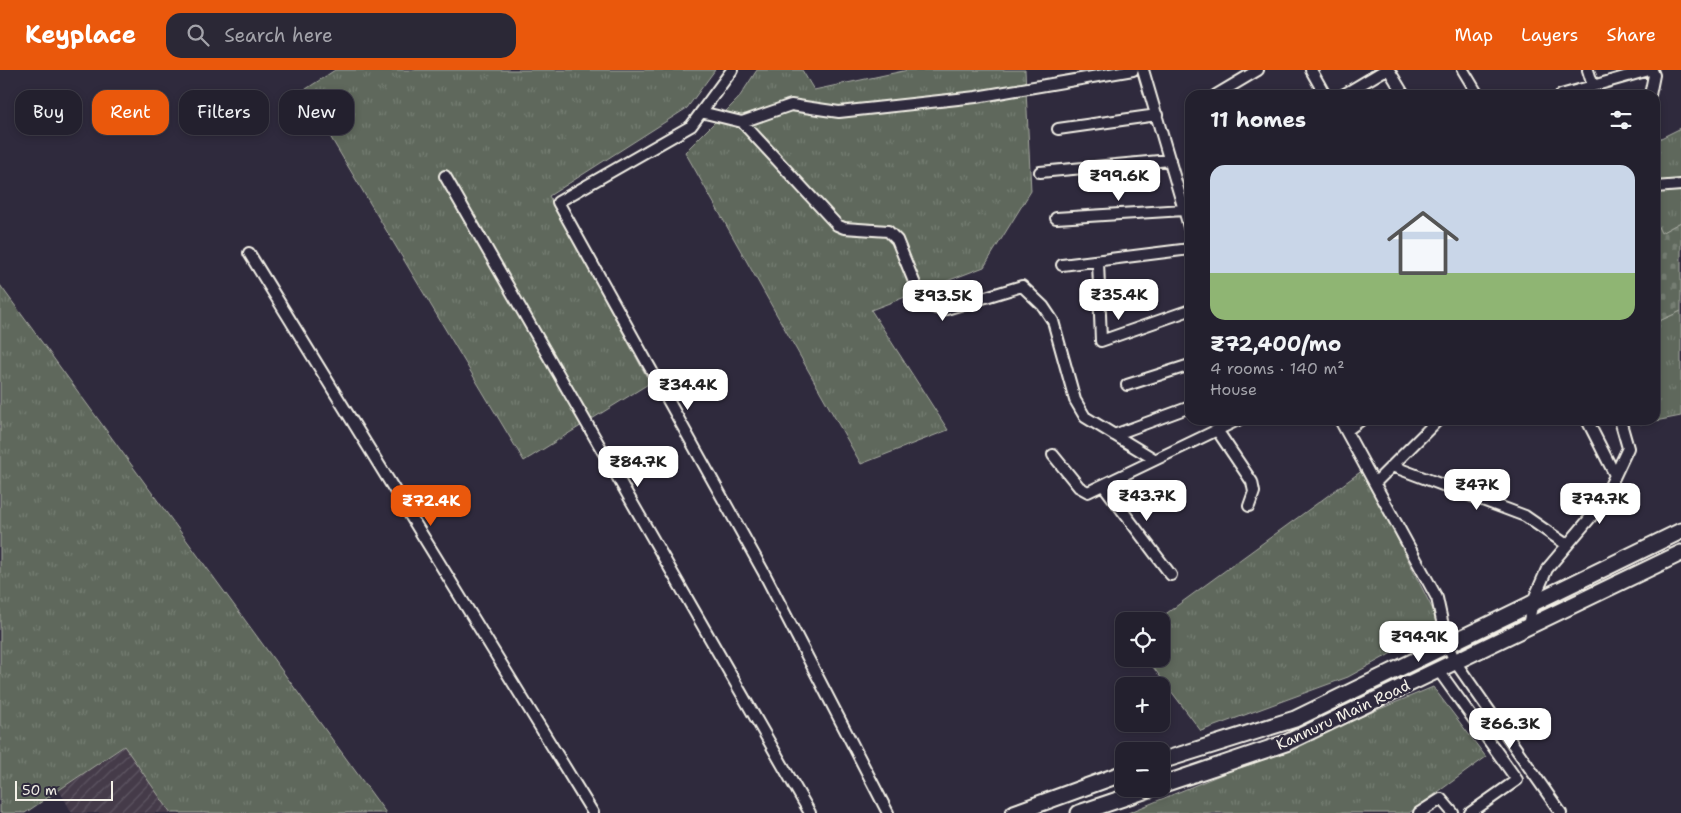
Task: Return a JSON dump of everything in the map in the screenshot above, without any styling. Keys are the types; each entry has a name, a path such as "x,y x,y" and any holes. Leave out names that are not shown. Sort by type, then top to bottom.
{"main road":[{"path":"1170,758 1295,719 1533,601 1681,531"},
{"name":"Kannuru Main Road","path":"1170,782 1286,743 1456,663 1528,626 1681,553"},
{"path":"1014,813 1115,776"},
{"path":"1078,813 1126,797"}],"street":[{"path":"732,70 691,126 558,202 763,570 888,813"},
{"path":"701,112 742,122 791,105 839,112 976,96 1132,70"},
{"path":"1143,70 1185,213"},
{"path":"1224,90 1258,70"},
{"path":"1311,70 1322,90"},
{"path":"1351,90 1385,70"},
{"path":"1389,70 1401,90"},
{"path":"1463,70 1475,90"},
{"path":"1588,70 1593,86"},
{"path":"1579,90 1654,71 1651,90"},
{"path":"1058,128 1157,115"},
{"path":"742,122 837,225 844,228 888,231 897,240 921,299 930,306 943,310 1022,286 1044,306 1053,321 1075,400 1086,417 1154,459"},
{"path":"1040,172 1170,160"},
{"path":"445,176 810,813"},
{"path":"1660,187 1681,185"},
{"path":"1056,218 1184,210"},
{"path":"1062,265 1185,250"},
{"path":"249,253 593,813"},
{"path":"1098,261 1101,341 1185,312"},
{"path":"1127,385 1185,367"},
{"path":"1114,435 1185,409"},
{"path":"1053,455 1079,487 1088,492 1228,425"},
{"path":"1343,425 1437,598 1448,644 1456,663 1561,813"},
{"path":"1346,430 1353,425"},
{"path":"1375,483 1433,425"},
{"path":"1590,425 1616,475"},
{"path":"1528,626 1533,601 1547,569 1600,505 1616,475 1628,448 1621,425"},
{"path":"1217,430 1252,482 1254,492 1249,506"},
{"path":"1392,466 1525,516 1567,545"},
{"path":"1103,485 1171,575"},
{"path":"1439,670 1517,780 1470,813"},
{"path":"1418,813 1441,799 1453,813"}],"shaded area":[{"path":"125,746 171,813 72,813 59,790"}],"green space":[{"path":"335,70 715,70 687,108 549,196 650,383 524,461 329,135 354,135 354,90 305,90"},
{"path":"757,70 802,70 814,90 908,70 1025,70 1031,191 984,267 871,310 948,430 861,464 685,152 738,99"},
{"path":"1681,128 1681,222 1661,233 1660,231 1660,138"},
{"path":"1681,222 1681,311 1660,321 1660,231 1661,233"},
{"path":"0,285 386,813 171,813 124,746 25,813 0,813"},
{"path":"1681,311 1681,416 1660,420 1660,321"},
{"path":"1363,470 1441,626 1348,677 1201,731 1170,690 1170,677 1160,677 1153,667 1170,667 1170,612 1168,612"},
{"path":"1433,687 1486,757 1409,813 1128,813"}]}
